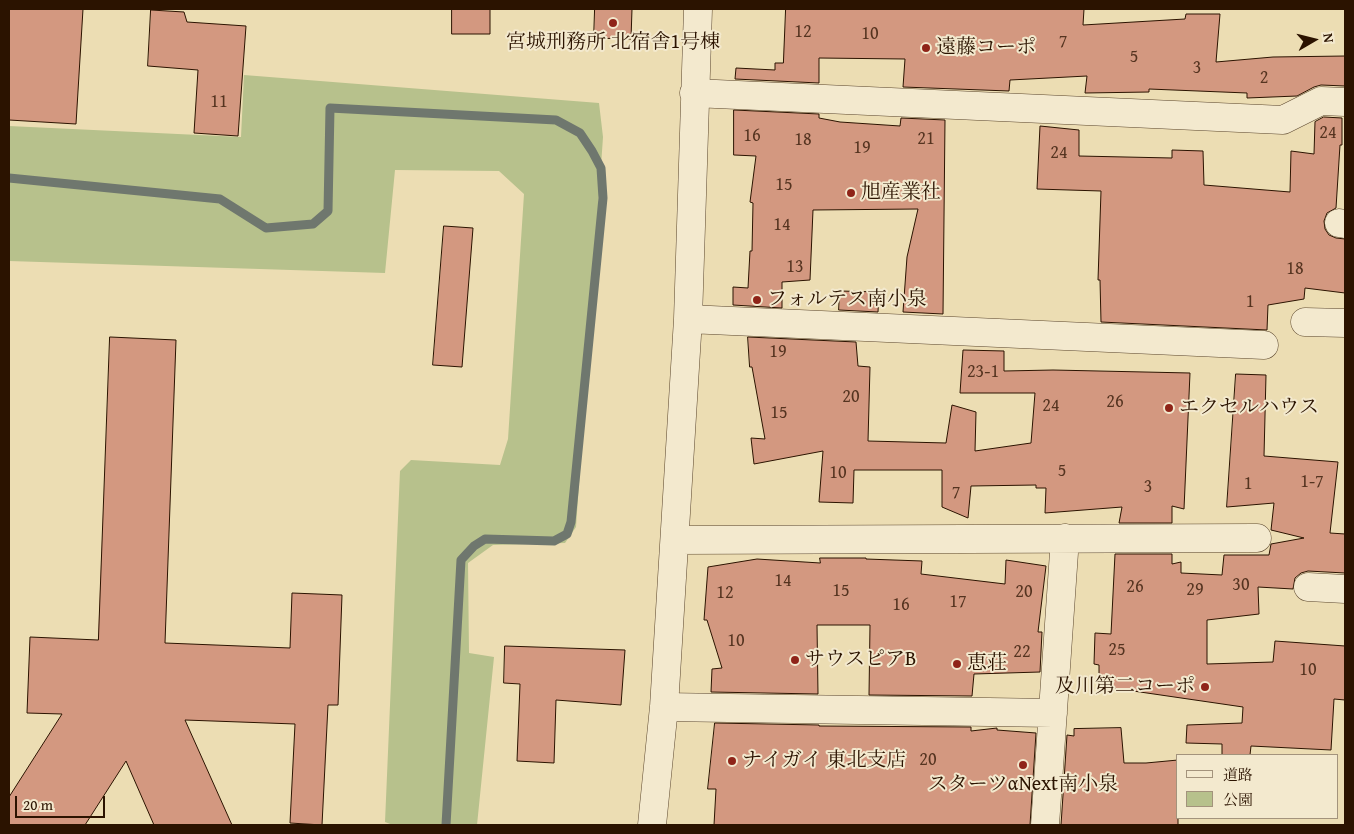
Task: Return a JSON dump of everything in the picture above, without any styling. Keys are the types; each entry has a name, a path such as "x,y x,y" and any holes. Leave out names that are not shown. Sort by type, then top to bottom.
{"street":[{"path":"652,825 664,707 688,319 698,9"},
{"path":"694,93 1283,120 1321,102 1345,102"},
{"path":"688,319 1264,345"},
{"path":"1305,322 1345,323"},
{"path":"1045,825 1064,538"},
{"path":"675,540 1257,538"},
{"path":"1308,587 1345,589"},
{"path":"664,707 1053,713"}],"green space":[{"path":"244,75 599,103 603,137 576,527 565,543 493,545 468,563 469,653 494,657 477,825 393,825 385,822 400,471 411,460 500,465 508,439 524,194 499,171 395,170 385,273 9,261 9,126 241,137"}],"building":[{"path":"9,9 83,9 76,124 9,120"},
{"path":"452,9 490,9 490,34 452,34"},
{"name":"宮城刑務所 北宿舎1号棟","path":"595,9 632,9 631,39 594,38"},
{"path":"786,9 1084,9 1083,25 1185,19 1186,14 1220,14 1216,62 1273,57 1345,56 1345,86 1321,85 1297,96 1247,98 1247,93 1149,89 1149,92 1085,93 1087,76 1010,80 1009,91 903,87 905,59 819,58 819,83 735,79 736,68 775,70 775,63 783,63"},
{"path":"151,10 184,12 187,22 246,26 238,136 194,133 198,70 148,66"},
{"path":"734,110 819,114 819,118 840,122 900,126 901,118 945,120 943,314 903,312 907,257 918,209 813,210 810,280 782,282 782,308 733,305 733,287 748,288 750,251 752,251 753,203 750,202 756,156 734,155"},
{"path":"1324,117 1342,118 1342,145 1340,145 1336,208 1327,213 1324,221 1325,229 1329,235 1345,239 1345,293 1305,288 1304,299 1268,305 1267,330 1101,322 1100,280 1098,280 1101,191 1037,189 1040,126 1079,130 1079,156 1172,158 1172,150 1203,151 1204,185 1290,192 1291,151 1314,154 1315,122"},
{"path":"444,226 473,228 462,367 433,365"},
{"path":"840,291 879,292 878,312 839,310"},
{"path":"110,337 176,340 165,643 290,648 292,593 342,595 338,705 328,705 322,825 290,823 295,724 185,720 232,825 154,825 126,761 85,825 9,825 9,797 62,714 27,713 30,637 98,640"},
{"path":"748,337 856,342 858,366 870,367 868,441 946,443 952,405 976,412 975,451 1031,443 1035,393 960,393 963,350 1004,351 1004,371 1053,370 1190,373 1184,509 1172,506 1172,523 1119,523 1122,507 1045,513 1046,488 1036,488 1036,485 971,486 968,518 942,507 942,470 854,470 853,503 819,502 823,451 754,464 751,438 765,439 752,367 750,367"},
{"path":"1236,374 1266,375 1264,456 1338,462 1330,533 1345,534 1345,573 1308,571 1301,573 1295,578 1293,589 1258,587 1259,614 1207,620 1207,664 1273,662 1275,641 1345,646 1345,700 1334,699 1331,750 1251,746 1250,754 1222,754 1222,744 1186,743 1187,725 1242,723 1243,707 1099,686 1099,665 1094,664 1095,633 1111,634 1115,554 1172,554 1172,564 1181,562 1181,573 1222,575 1224,555 1269,555 1271,544 1304,538 1271,530 1274,503 1227,507"},
{"path":"820,558 922,561 921,574 1005,584 1006,560 1046,566 1038,632 1042,632 1040,672 974,674 972,696 869,695 870,625 817,625 818,694 711,692 712,669 722,668 707,620 704,620 708,567 757,559 820,563"},
{"path":"505,646 625,650 621,705 556,700 554,763 517,761 520,684 504,683"},
{"path":"715,723 971,727 971,731 997,728 997,730 1036,733 1030,825 714,825 716,789 708,789"},
{"path":"1121,728 1124,763 1176,760 1176,819 1178,819 1178,825 1061,825 1067,735 1074,736 1074,729"}],"waterway":[{"path":"9,178 220,199 266,228 313,224 328,211 330,108 556,120 580,133 601,168 603,198 571,522 567,534 554,541 485,539 474,546 461,560 446,825"}],"place":[{"name":"宮城刑務所 北宿舎1号棟","path":"613,23"},
{"name":"遠藤コーポ","path":"926,48"},
{"name":"旭産業社","path":"851,193"},
{"name":"フォルテス南小泉","path":"757,300"},
{"name":"エクセルハウス","path":"1169,408"},
{"name":"サウスピアB","path":"795,660"},
{"name":"恵荘","path":"957,664"},
{"name":"及川第二コーポ","path":"1205,687"},
{"name":"ナイガイ 東北支店","path":"732,761"},
{"name":"スターツαNext南小泉","path":"1023,765"}]}
